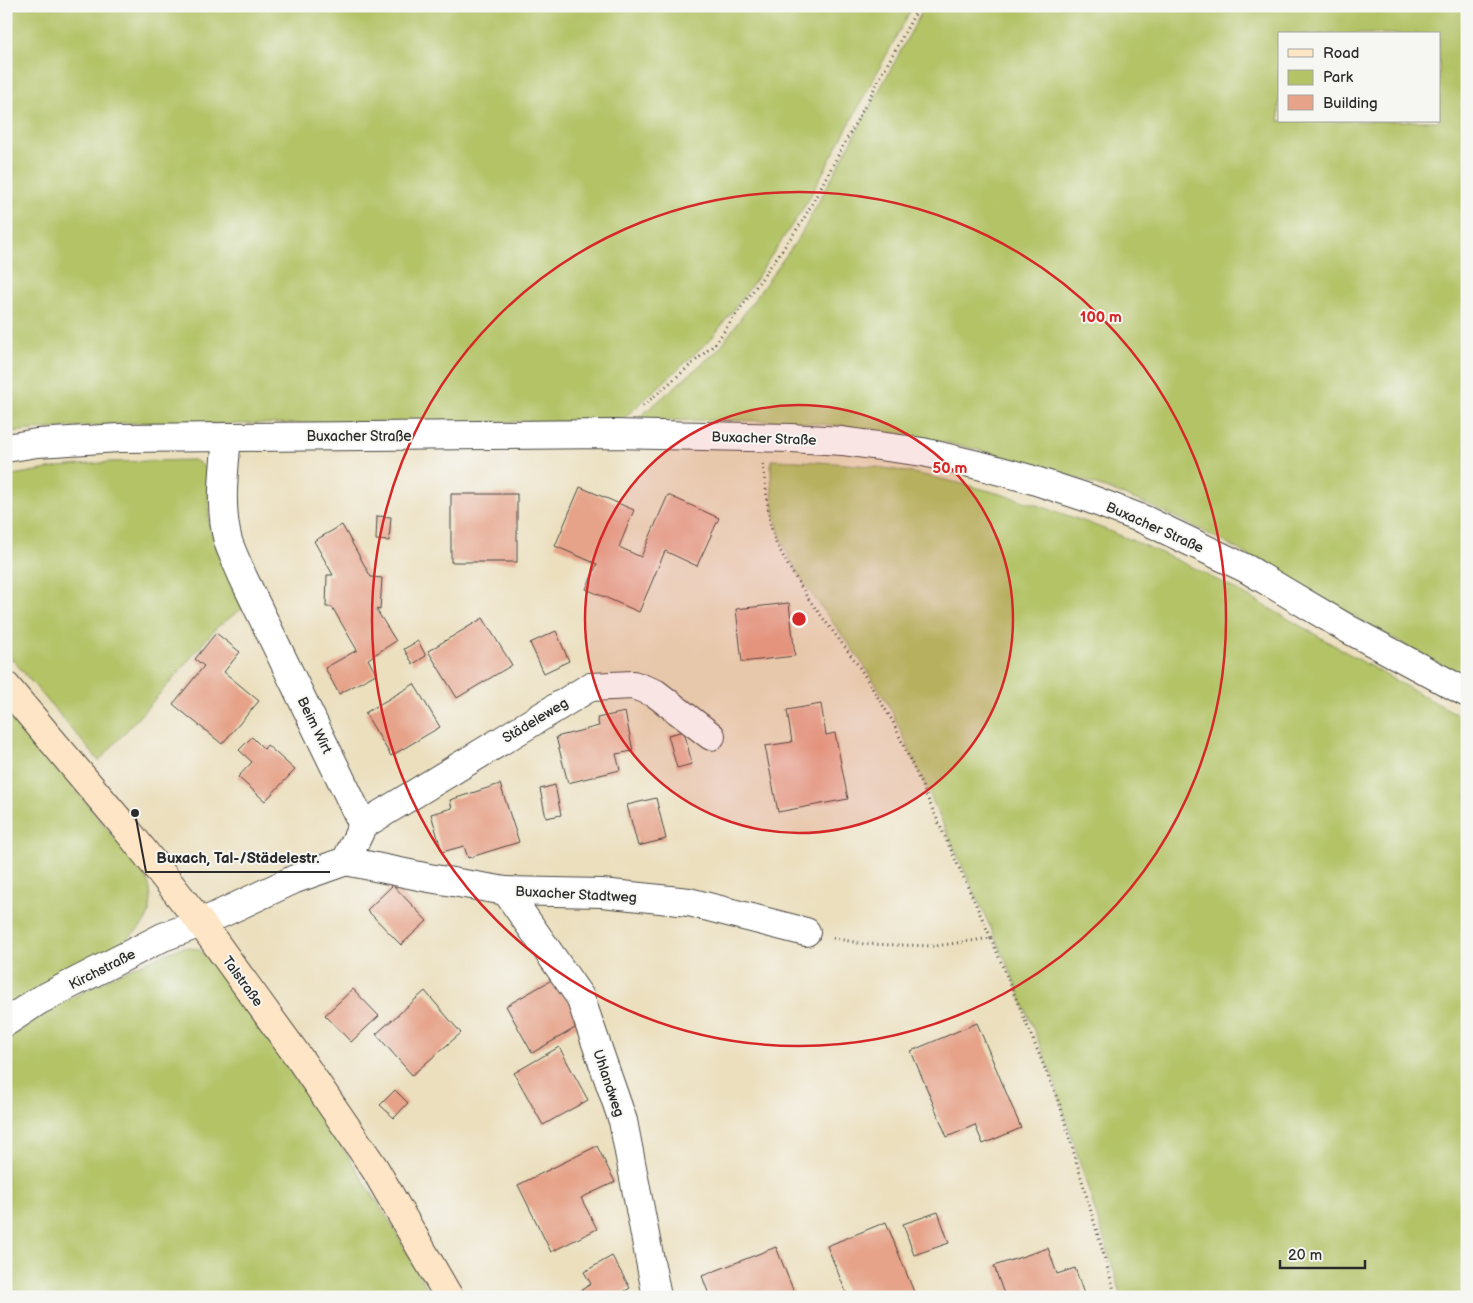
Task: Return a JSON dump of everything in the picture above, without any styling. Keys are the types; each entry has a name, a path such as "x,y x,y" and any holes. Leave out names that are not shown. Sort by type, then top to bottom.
{"street":[{"name":"Buxacher Straße","path":"6,448 37,443 119,438 614,434 762,436 842,441 923,452 1011,474 1085,497 1145,520 1247,569 1348,629 1467,693"},
{"name":"Beim Wirt","path":"227,437 223,484 223,515 229,542 243,577 364,825"},
{"name":"Städeleweg","path":"364,825 590,687 633,685 655,693 711,736"},
{"name":"Talstraße","path":"6,686 123,825 201,923 302,1062 375,1170 449,1297"},
{"path":"201,923 295,879 346,861 364,825"},
{"name":"Buxacher Stadtweg","path":"346,861 506,891 602,892 689,902 806,932"},
{"name":"Uhlandweg","path":"506,891 580,996 623,1121 657,1297"},
{"name":"Kirchstraße","path":"6,1022 38,1001 163,937 201,923"}],"path":[{"path":"614,434 634,414 715,344 750,295 802,222 919,6"},
{"path":"762,436 766,500 770,524 776,543 807,597 856,662 892,720 991,938 1060,1105 1116,1297"},
{"path":"806,932 864,944 936,946 991,938"}],"green space":[{"path":"6,6 913,6 806,204 749,289 712,338 621,421 128,423 6,432"},
{"path":"925,6 1467,6 1467,678 1399,642 1236,548 1146,504 1074,477 963,446 850,427 770,421 636,420 718,350 800,236"},
{"path":"193,460 202,465 208,474 209,525 222,565 243,608 217,627 99,761 6,652 6,476 60,467 111,462"},
{"path":"771,460 856,465 927,476 1014,498 1101,528 1184,563 1223,583 1467,719 1467,1297 1122,1297 1054,1080 1009,968 891,710 865,667 811,593 789,558 783,545 775,514"},
{"path":"6,709 52,760 144,875 149,886 151,901 146,920 138,930 82,967 6,1008"},
{"path":"183,947 198,949 210,960 257,1024 330,1128 390,1222 432,1297 6,1297 6,1038 48,1011 92,987"}],"building":[{"path":"580,487 634,510 619,547 641,557 668,495 719,518 697,566 665,551 639,612 586,589 597,564 555,546"},
{"path":"451,494 517,494 517,562 451,562"},
{"path":"377,516 391,517 389,541 376,540"},
{"path":"342,525 371,577 382,578 380,610 376,609 396,641 368,659 376,674 339,694 325,668 357,650 332,607 326,607 327,575 333,575 314,541"},
{"path":"789,603 795,656 742,662 736,609"},
{"path":"483,618 512,665 457,698 428,651"},
{"path":"556,631 569,661 544,673 530,643"},
{"path":"216,633 240,652 224,672 259,701 222,744 173,704 204,666 195,659"},
{"path":"418,641 426,656 413,664 404,649"},
{"path":"414,684 440,727 391,756 365,713"},
{"path":"821,704 826,735 835,733 848,799 778,812 765,746 792,742 787,710"},
{"path":"625,712 633,751 616,754 620,770 568,783 556,737 599,726 597,718"},
{"path":"684,731 692,764 677,768 668,735"},
{"path":"252,737 264,749 267,745 295,770 265,801 238,777 252,762 239,750"},
{"path":"500,784 519,842 468,858 464,846 442,852 431,814 452,808 450,800"},
{"path":"555,785 561,815 546,818 540,789"},
{"path":"656,798 666,839 638,846 627,805"},
{"path":"393,885 427,921 401,945 367,910"},
{"path":"555,978 582,1024 532,1053 506,1006"},
{"path":"353,989 379,1016 351,1042 325,1015"},
{"path":"425,991 461,1033 412,1075 376,1034"},
{"path":"977,1023 1021,1128 983,1144 975,1125 947,1137 911,1051"},
{"path":"559,1047 588,1100 543,1125 514,1073"},
{"path":"395,1090 408,1103 394,1118 380,1105"},
{"path":"597,1146 615,1182 581,1198 597,1229 551,1252 518,1185"},
{"path":"938,1212 949,1243 914,1255 903,1224"},
{"path":"886,1222 916,1297 848,1297 827,1246"},
{"path":"776,1247 796,1297 710,1297 702,1276"},
{"path":"1048,1248 1057,1274 1075,1268 1085,1297 1005,1297 994,1266"},
{"path":"612,1256 630,1288 620,1294 622,1297 570,1297 591,1284 584,1272"}],"place":[{"name":"Buxach, Tal-/Städelestr.","path":"135,813"}]}
